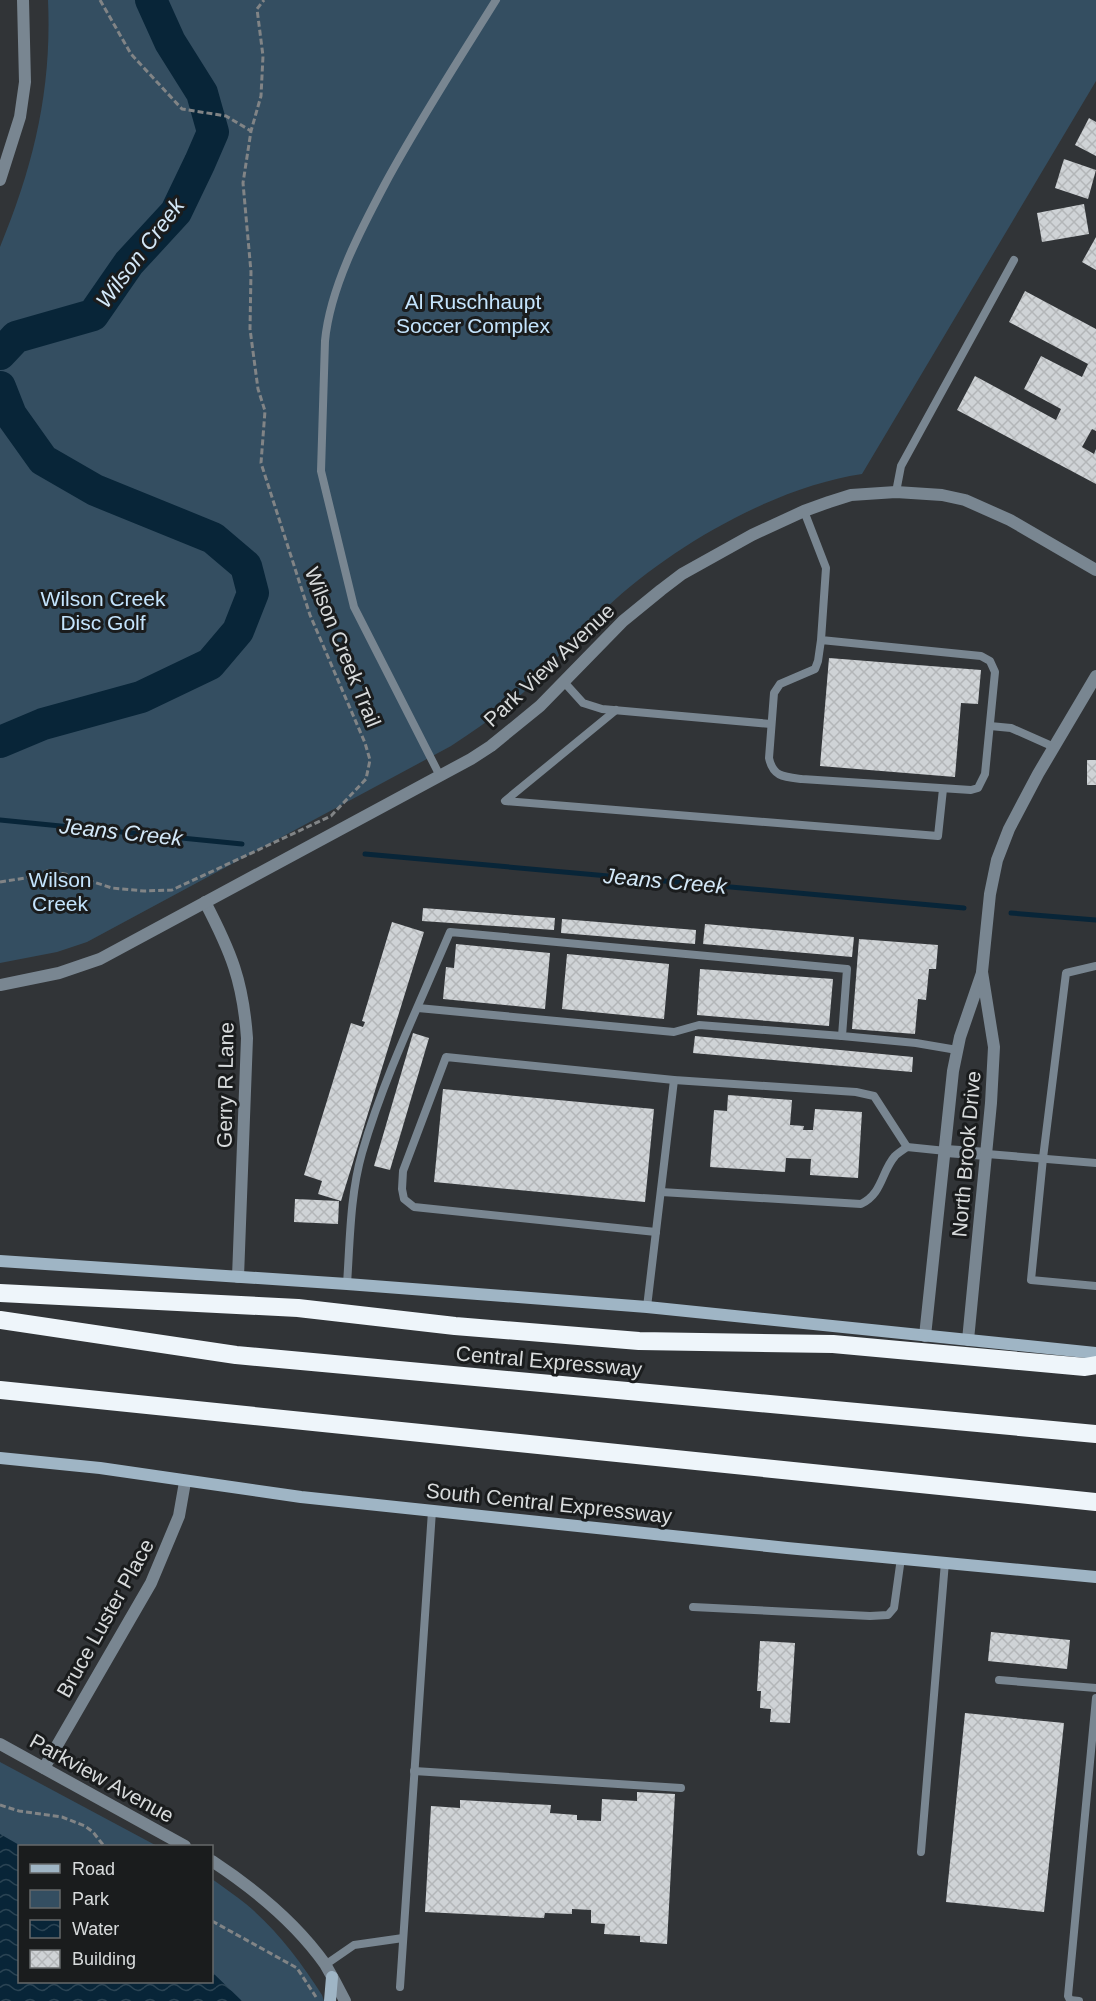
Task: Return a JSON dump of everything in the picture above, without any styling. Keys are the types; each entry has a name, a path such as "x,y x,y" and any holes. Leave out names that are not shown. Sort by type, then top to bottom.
{"highway":[{"path":"0,1293 298,1308 455,1326 639,1341 833,1344 1085,1367 1096,1365"},
{"name":"Central Expressway","path":"0,1320 236,1355 1096,1434"},
{"path":"0,1390 1096,1503"}],"main road":[{"path":"0,1261 647,1307 1096,1353"},
{"name":"South Central Expressway","path":"0,1458 100,1468 301,1497 1096,1577"},
{"path":"330,2001 332,1977"}],"street":[{"path":"0,180 20,117 25,82 23,0"},
{"name":"Park View Avenue","path":"0,985 59,973 100,959 440,776 491,746 540,706 623,621 660,590 715,555 804,511 851,495 896,492 942,495 965,500 1010,520 1095,566"},
{"name":"North Brook Drive","path":"925,1336 953,1071 960,1037 982,972 990,894 997,860 1009,829 1096,676"},
{"name":"Gerry R Lane","path":"205,902 233,961 240,983 248,1038 238,1277"},
{"name":"North Brook Drive","path":"968,1340 987,1154 994,1047 982,972"},
{"path":"946,1151 987,1154"},
{"name":"Bruce Luster Place","path":"44,1768 151,1583 179,1516 185,1482"},
{"name":"Parkview Avenue","path":"0,1744 183,1845"},
{"path":"213,1862 285,1920 325,1965 345,2001"}],"lane":[{"path":"440,776 354,607 321,471 325,341 327,320 356,238 409,141 496,0"},
{"path":"896,492 901,466 1014,260"},
{"path":"804,511 826,568 821,640 815,669 780,684 774,693 769,758 771,768 778,774 802,779 943,789 978,788 985,774 990,726 995,672 990,661 981,656 821,640"},
{"path":"564,682 583,703 602,709 771,724"},
{"path":"616,710 505,801 938,836 943,789"},
{"path":"990,726 1011,728 1054,747"},
{"path":"347,1284 352,1209 362,1154 393,1065 450,932 848,969 842,1036"},
{"path":"1096,966 1066,973 1043,1158 1031,1280 1096,1286"},
{"path":"418,1008 674,1032 699,1026 842,1036 916,1043 957,1050"},
{"path":"656,1232 414,1207 404,1199 403,1171 446,1057 674,1080 856,1092 874,1096 907,1147"},
{"path":"647,1307 674,1080"},
{"path":"661,1192 861,1204 867,1201 881,1185 896,1155 907,1147 946,1151"},
{"path":"987,1154 1096,1162"},
{"path":"400,1987 432,1510"},
{"path":"693,1607 888,1615 894,1608 900,1558"},
{"path":"921,1852 945,1562"},
{"path":"999,1680 1096,1688"},
{"path":"1079,2001 1070,2000 1068,1996 1096,1698"},
{"path":"414,1771 681,1788"},
{"path":"325,1965 354,1945 403,1938"}],"path":[{"path":"100,0 131,54 183,109 226,116 251,130"},
{"name":"Wilson Creek Trail","path":"0,882 48,871 75,876 112,888 144,891 171,890 331,816 366,779 370,760 365,743 310,615 261,463 266,411 258,389 250,329 251,272 243,183 251,130 261,96 263,56 257,9 264,0"},
{"path":"0,1804 19,1811 62,1817 85,1826 103,1845"},
{"path":"213,1922 297,1968 319,2001"}],"green space":[{"name":"Al Ruschhaupt Soccer Complex","path":"48,0 1096,0 1096,81 862,474 828,481 760,506 693,542 661,563 607,607 515,700 451,746 87,942 57,952 0,963 0,247 31,156 44,96"},
{"path":"0,1762 155,1845 18,1845 18,1983 213,1983 213,1880 246,1904 278,1936 306,1971 324,2001 0,2001"}],"water":[{"path":"0,1834 19,1845 18,1983 213,1983 213,1973 242,2001 0,2001"}],"building":[{"path":"1089,118 1096,122 1096,156 1075,145"},
{"path":"1064,159 1096,170 1088,199 1055,188"},
{"path":"1084,204 1089,234 1042,242 1037,213"},
{"path":"1096,237 1096,270 1082,262"},
{"path":"1025,291 1096,329 1096,431 1092,429 1082,447 1094,454 1096,449 1096,484 957,410 975,376 1056,420 1061,409 1024,389 1041,356 1082,377 1088,364 1009,322"},
{"path":"829,658 981,670 978,704 961,703 955,777 820,766"},
{"path":"1087,760 1096,760 1096,785 1087,785"},
{"path":"423,908 555,918 554,930 422,921"},
{"path":"562,919 696,930 695,944 561,933"},
{"path":"392,922 424,932 341,1201 318,1194 322,1181 304,1175 351,1023 363,1027 365,1022 362,1021"},
{"path":"705,924 854,937 852,957 703,944"},
{"path":"859,939 938,945 936,969 929,969 926,1000 918,999 915,1034 852,1029"},
{"path":"456,944 550,953 545,1009 443,999 446,967 454,968"},
{"path":"567,954 669,964 664,1019 562,1009"},
{"path":"700,969 833,979 829,1026 697,1015"},
{"path":"413,1033 429,1038 390,1170 374,1166"},
{"path":"695,1036 913,1057 912,1072 693,1053"},
{"path":"443,1089 654,1109 645,1202 434,1182"},
{"path":"728,1095 792,1100 790,1125 804,1126 803,1130 813,1130 815,1109 862,1112 858,1178 810,1175 811,1159 786,1158 785,1172 710,1167 714,1110 727,1111"},
{"path":"295,1199 339,1201 338,1224 294,1222"},
{"path":"991,1632 1070,1640 1067,1669 988,1661"},
{"path":"760,1641 795,1643 790,1723 770,1722 771,1709 760,1708 761,1691 757,1691"},
{"path":"965,1713 1064,1723 1044,1912 946,1902"},
{"path":"637,1792 675,1794 667,1944 640,1942 640,1936 604,1934 605,1924 591,1923 591,1910 572,1909 572,1914 545,1913 544,1918 425,1912 431,1806 460,1808 460,1800 551,1805 550,1813 577,1815 577,1820 601,1821 602,1799 637,1801"}],"waterway":[{"name":"Wilson Creek","path":"0,354 16,337 93,315 129,263 176,212 213,132 202,93 170,42 151,0"},
{"name":"Wilson Creek","path":"0,387 11,415 43,460 95,490 213,538 246,566 253,593 238,631 210,664 141,697 43,724 0,742"},
{"name":"Jeans Creek","path":"0,820 242,844"},
{"name":"Jeans Creek","path":"365,854 964,908"},
{"name":"Jeans Creek","path":"1011,913 1096,920"}],"park label":[{"name":"Wilson Creek Disc Golf","path":"103,610"}]}
